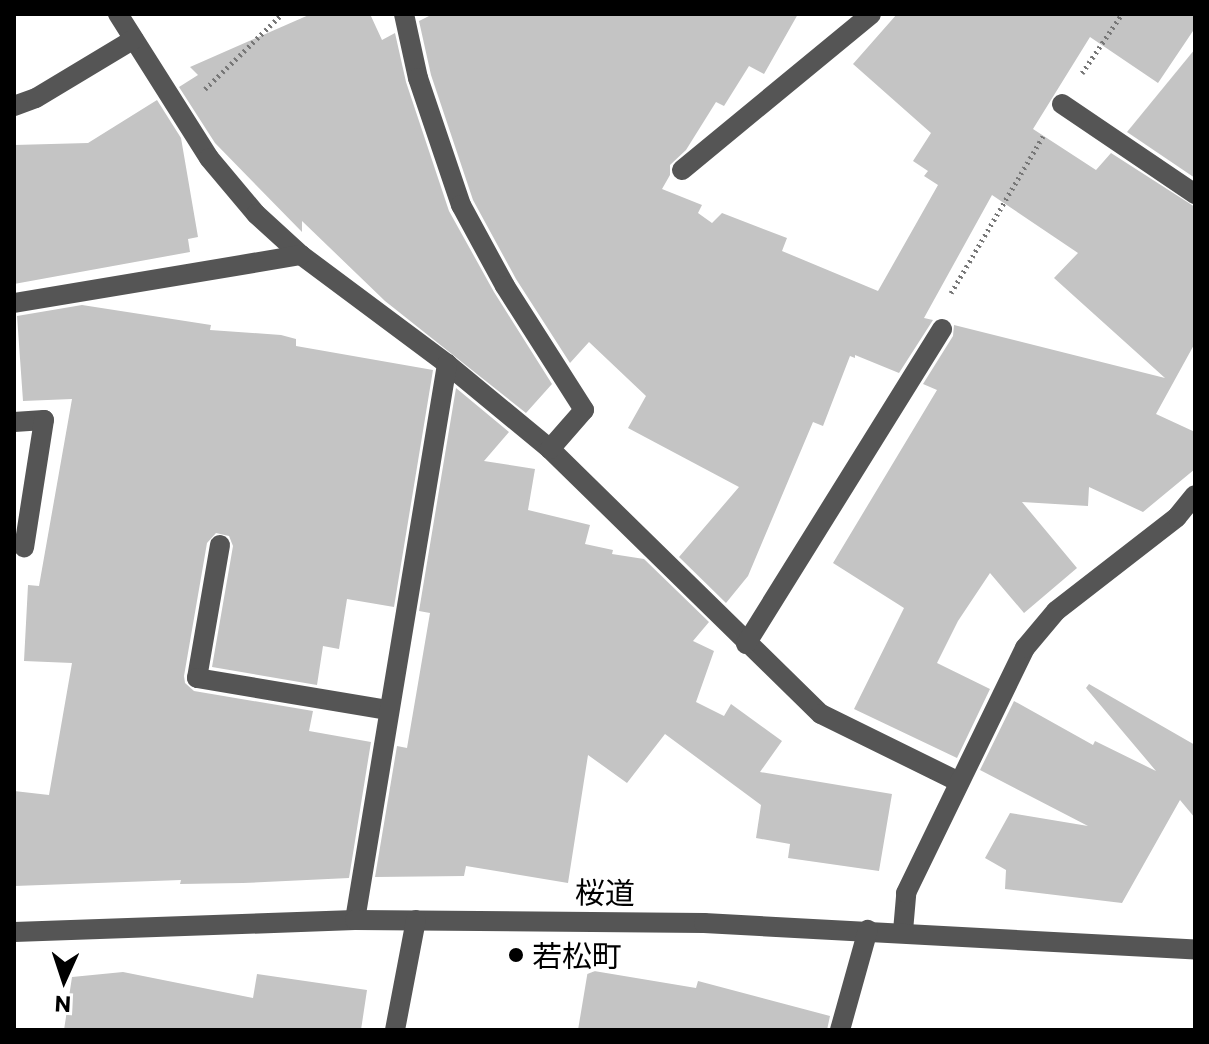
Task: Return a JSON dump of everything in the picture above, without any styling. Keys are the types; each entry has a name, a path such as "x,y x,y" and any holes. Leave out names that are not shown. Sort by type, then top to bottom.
{"street":[{"path":"118,14 209,158 246,203 301,255 447,364 550,449 821,714 959,782"},
{"path":"404,14 418,78 461,205 505,286 584,410 550,449"},
{"path":"682,170 871,14"},
{"path":"14,106 36,98 134,39"},
{"path":"1062,104 1145,156 1195,194"},
{"path":"14,303 301,255"},
{"path":"746,644 942,329"},
{"path":"355,920 447,364"},
{"path":"14,422 44,420 24,547"},
{"path":"903,931 906,893 1025,648 1056,611 1177,517 1195,495"},
{"path":"220,545 197,678 388,710"},
{"name":"桜道","path":"14,932 355,920 704,923 903,931 1195,950"},
{"path":"395,1030 416,920"},
{"path":"840,1030 868,930"}],"path":[{"path":"180,113 282,14"},
{"path":"942,329 937,318 1062,104 1122,14"}],"building":[{"path":"311,14 370,14 382,40 395,33 406,82 449,211 494,292 552,384 526,413 385,301 302,221 302,232 215,143 179,87 198,75 190,67"},
{"path":"433,14 798,14 764,74 749,66 724,106 716,102 686,150 670,165 670,175 662,189 702,205 698,213 712,223 722,213 787,238 782,251 878,291 938,185 924,176 928,171 913,161 931,133 853,64 897,14 1195,14 1195,28 1158,83 1090,37 1033,129 1096,170 1111,153 1195,207 1195,343 1156,414 1195,432 1195,469 1143,512 1089,487 1088,506 1022,502 1077,568 1024,613 990,573 958,621 937,663 990,689 957,758 854,709 904,608 833,563 937,390 923,384 953,336 954,325 1165,378 1054,278 1078,253 992,195 924,318 933,320 899,373 855,355 855,358 850,356 823,426 813,422 748,576 726,603 679,557 739,487 628,428 646,396 589,342 570,363 516,279 473,200 431,75 419,21"},
{"path":"1195,49 1195,178 1127,132"},
{"path":"157,100 181,138 198,237 188,239 190,252 14,284 14,145 88,143"},
{"path":"82,305 211,325 210,330 281,335 296,339 296,346 433,370 394,607 347,599 339,649 323,646 317,685 212,667 233,546 229,536 216,533 207,543 184,676 185,683 194,691 313,711 309,731 371,742 349,878 243,883 180,884 181,880 14,886 14,791 49,795 72,663 24,661 28,585 39,586 72,399 23,401 17,316"},
{"path":"456,388 509,432 484,461 535,469 528,510 590,525 585,544 613,550 612,554 644,559 709,622 693,641 714,651 696,702 724,716 731,704 782,741 760,772 892,794 879,871 788,858 790,844 756,838 761,805 665,734 627,783 588,755 568,883 466,866 464,876 375,877 397,746 407,748 430,613 419,611"},
{"path":"1089,684 1195,745 1195,818 1180,800 1122,903 1005,889 1006,870 985,858 1010,813 1088,826 980,770 1014,701 1093,745 1095,741 1156,771 1086,688"},
{"path":"588,970 696,988 698,981 830,1016 827,1030 578,1030"},
{"path":"123,972 253,998 257,974 367,990 361,1030 64,1030 72,977"}],"place":[{"name":"若松町","path":"516,955"}]}
